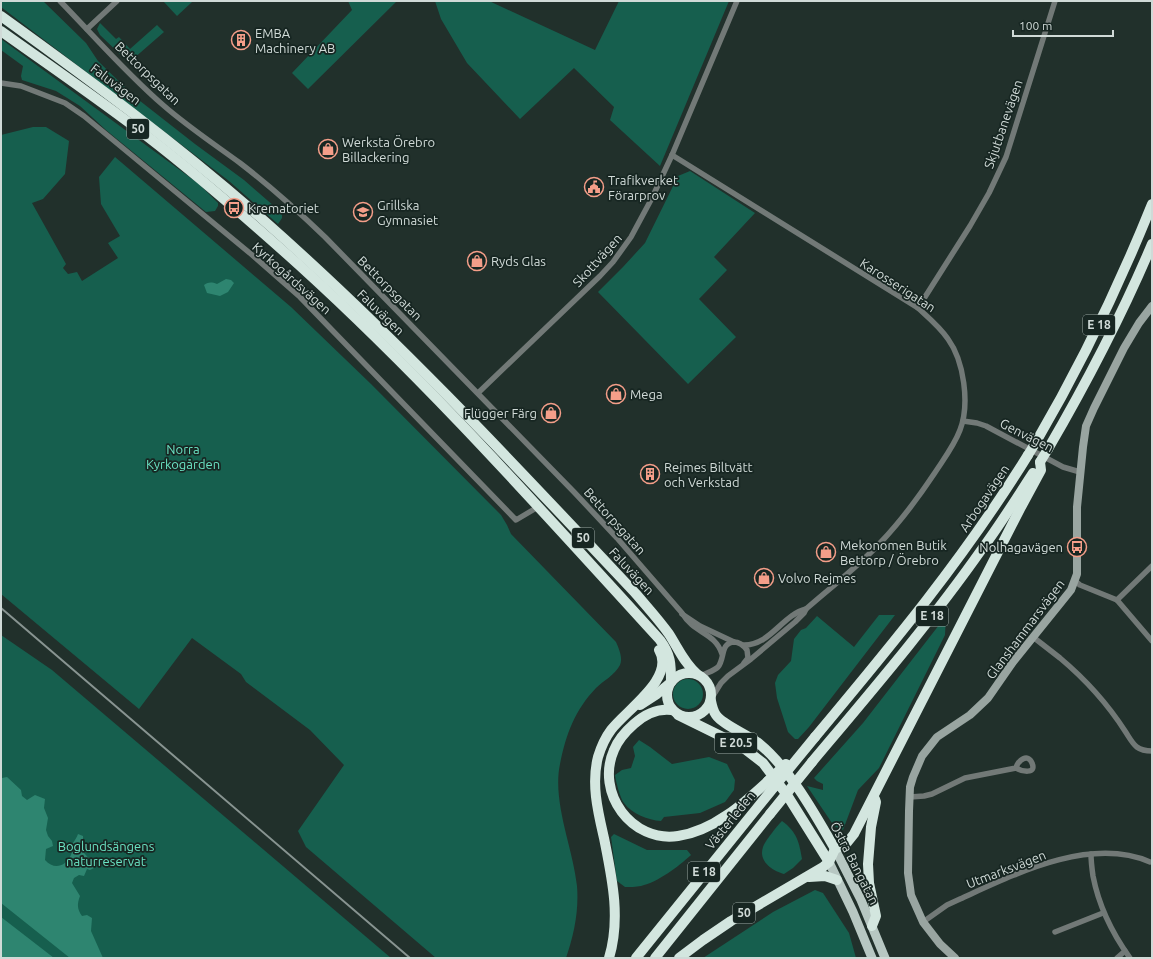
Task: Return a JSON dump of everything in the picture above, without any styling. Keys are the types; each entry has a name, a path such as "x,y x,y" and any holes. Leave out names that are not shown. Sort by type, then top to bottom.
{"highway":[{"name":"Faluvägen","path":"1,16 157,132 244,203 365,314 526,477 642,601 669,634 687,664 699,675"},
{"name":"Faluvägen","path":"1,31 126,120 210,187 300,266 381,343 453,416 538,507 664,646 671,664 670,683"},
{"name":"Arbogavägen","path":"785,773 874,667 934,592 988,517 1028,455 1074,375 1103,318 1152,204"},
{"name":"Arbogavägen","path":"791,789 925,625 990,538 1048,449 1102,353 1152,244"},
{"name":"E 18","path":"835,850 846,844 854,834 1041,470 1040,462"},
{"name":"50","path":"609,958 614,933 615,902 609,861 597,804 596,767 600,750 606,736 656,681 664,662 662,655 653,639 626,603"},
{"name":"50","path":"626,714 657,694 674,678 689,672 699,675"},
{"name":"E 20.5","path":"699,675 709,685 715,714 720,720 744,733 764,748 781,766 791,789"},
{"path":"670,683 667,692 667,700 676,713"},
{"name":"E 18","path":"711,700 706,710 696,716 686,717 676,713 657,710 642,718 626,732 619,741 613,753 609,773 611,793 621,812 634,825 642,830 660,836 677,836 695,832 714,823 771,784 815,737"},
{"name":"E 20.5","path":"676,713 748,750 791,789"},
{"name":"Västerleden","path":"636,958 771,784 785,773"},
{"name":"Västerleden","path":"655,958 791,789"},
{"name":"Östra Bangatan","path":"791,789 813,837 828,862"},
{"name":"Östra Bangatan","path":"791,789 835,850"},
{"name":"E 18","path":"872,926 876,916 872,900 868,864 871,827 876,802 874,793"},
{"path":"813,837 820,837 835,850"},
{"name":"50","path":"679,958 731,921 823,868 835,850"},
{"path":"807,877 825,876 837,880"}],"main road":[{"name":"Östra Bangatan","path":"835,850 861,900 885,958"},
{"name":"Östra Bangatan","path":"828,862 853,912 872,958"}],"street":[{"name":"Bettorpsgatan","path":"60,1 144,88 198,134 240,163 294,208 354,267 478,393 617,538 690,624 718,644 722,654"},
{"path":"88,29 117,1"},
{"name":"Skottvägen","path":"478,393 613,262 636,229 672,155 737,1"},
{"name":"Skjutbanevägen","path":"918,308 970,226 989,193 1006,157 1055,1"},
{"name":"Kyrkogårdsvägen","path":"1,83 21,86 65,103 84,116 251,254 300,297 516,520 538,507"},
{"name":"Karosserigatan","path":"672,155 918,308 932,320 948,340 958,360 964,387 965,401 960,430 951,448 901,519 865,558 806,609 795,622 751,659 724,679 711,700"},
{"name":"Glanshammarsvägen","path":"955,958 940,944 923,922 915,905 909,885 910,787 922,756 937,737 970,715 988,698 1013,662 1071,590 1077,574 1077,507 1086,426 1132,334 1152,306"},
{"name":"Genvägen","path":"962,421 986,426 1063,467 1080,472"},
{"path":"1117,600 1152,566"},
{"path":"1075,581 1080,585 1117,600 1152,641"},
{"name":"Karosserigatan","path":"743,645 758,643 800,610 806,609"},
{"name":"Bettorpsgatan","path":"682,613 700,626 734,642"},
{"path":"1033,637 1090,686 1110,710 1134,745 1143,751 1152,751"},
{"path":"699,675 718,666 726,646 734,642 743,645 747,650 748,655 744,664"},
{"path":"910,797 932,794 965,778 1016,768"},
{"path":"1092,854 1091,860 1095,887 1103,913 1130,958"},
{"name":"Utmarksvägen","path":"923,922 947,905 1034,867 1082,855 1092,854 1119,854 1142,858 1150,862"},
{"path":"1055,932 1103,913"},
{"path":"1117,958 1125,951"}],"green space":[{"path":"1,1 43,1 86,43 98,61 135,97 244,180 282,213 282,218 278,224 229,181 1,7"},
{"path":"163,1 191,1 192,2 177,16"},
{"path":"348,1 397,1 308,89 292,73 352,10"},
{"path":"435,1 489,1 595,50 619,1 729,1 660,166 610,120 614,107 574,68 520,119 467,63 441,19"},
{"path":"100,23 116,39 119,37 130,49 157,25 164,32 133,59 128,61 100,35 97,29"},
{"path":"1,39 199,184 218,203 215,211 206,212 106,130 80,106 56,91 22,80 21,76 23,66 1,50"},
{"name":"Norra Kyrkogården","path":"33,127 46,127 69,141 65,174 43,199 32,203 66,264 63,268 68,274 77,272 82,281 118,258 108,243 120,236 101,204 99,177 115,157 291,307 371,384 501,515 511,534 616,642 621,656 620,665 612,675 596,688 582,705 568,733 560,764 558,779 561,809 577,886 575,923 566,958 436,958 306,847 298,831 344,765 310,730 246,682 241,674 192,638 139,709 1,594 1,135"},
{"path":"690,171 755,213 714,257 727,270 699,299 736,337 688,384 598,292 645,243 678,176"},
{"path":"879,615 895,615 809,727 798,739 795,739 788,732 777,698 775,683 778,675 791,661 794,639 801,630 806,628 817,616 854,647"},
{"path":"946,616 945,635 879,768 858,790 843,830 834,826 807,786 823,790 823,784 814,778 863,723"},
{"name":"Boglundsängens naturreservat","path":"1,635 52,670 391,958 1,958"},
{"path":"688,679 699,683 703,694 699,705 688,709 677,705 673,694 677,683"},
{"path":"639,740 672,764 709,757 727,764 735,780 734,790 725,802 700,813 664,817 661,821 646,818 636,813 627,807 623,801 618,790 615,775 622,770 631,768 635,756 633,747"},
{"path":"782,821 794,833 800,847 802,859 784,874 775,871 768,865 762,852 766,841"},
{"path":"614,834 647,850 687,850 691,855 661,878 641,886 625,887 617,881 611,837"},
{"path":"815,890 823,893 849,933 856,958 703,958 773,912"}],"shaded area":[{"path":"226,279 231,280 234,283 228,292 220,296 207,293 204,285 207,283 217,284"},
{"path":"7,777 21,790 22,796 27,800 35,795 45,799 44,808 48,818 46,830 53,846 46,849 45,860 48,863 59,866 66,862 71,855 73,843 78,834 83,836 84,853 94,864 94,868 90,870 87,869 84,876 79,875 74,878 72,883 80,896 78,906 80,913 82,916 87,915 92,918 91,931 103,958 70,958 1,903 1,780 2,778"},
{"path":"1,917 54,958 1,958"}],"railway":[{"path":"1,608 410,958"}],"place":[{"name":"EMBA Machinery AB","path":"241,40"},
{"name":"Werksta Örebro Billackering","path":"328,149"},
{"name":"Trafikverket Förarprov","path":"594,187"},
{"name":"Krematoriet","path":"234,208"},
{"name":"Grillska Gymnasiet","path":"363,212"},
{"name":"Ryds Glas","path":"477,261"},
{"name":"Mega","path":"616,394"},
{"name":"Flügger Färg","path":"551,413"},
{"name":"Rejmes Biltvätt och Verkstad","path":"650,474"},
{"name":"Nolhagavägen","path":"1077,547"},
{"name":"Mekonomen Butik Bettorp / Örebro","path":"826,552"},
{"name":"Volvo Rejmes","path":"764,578"}]}
